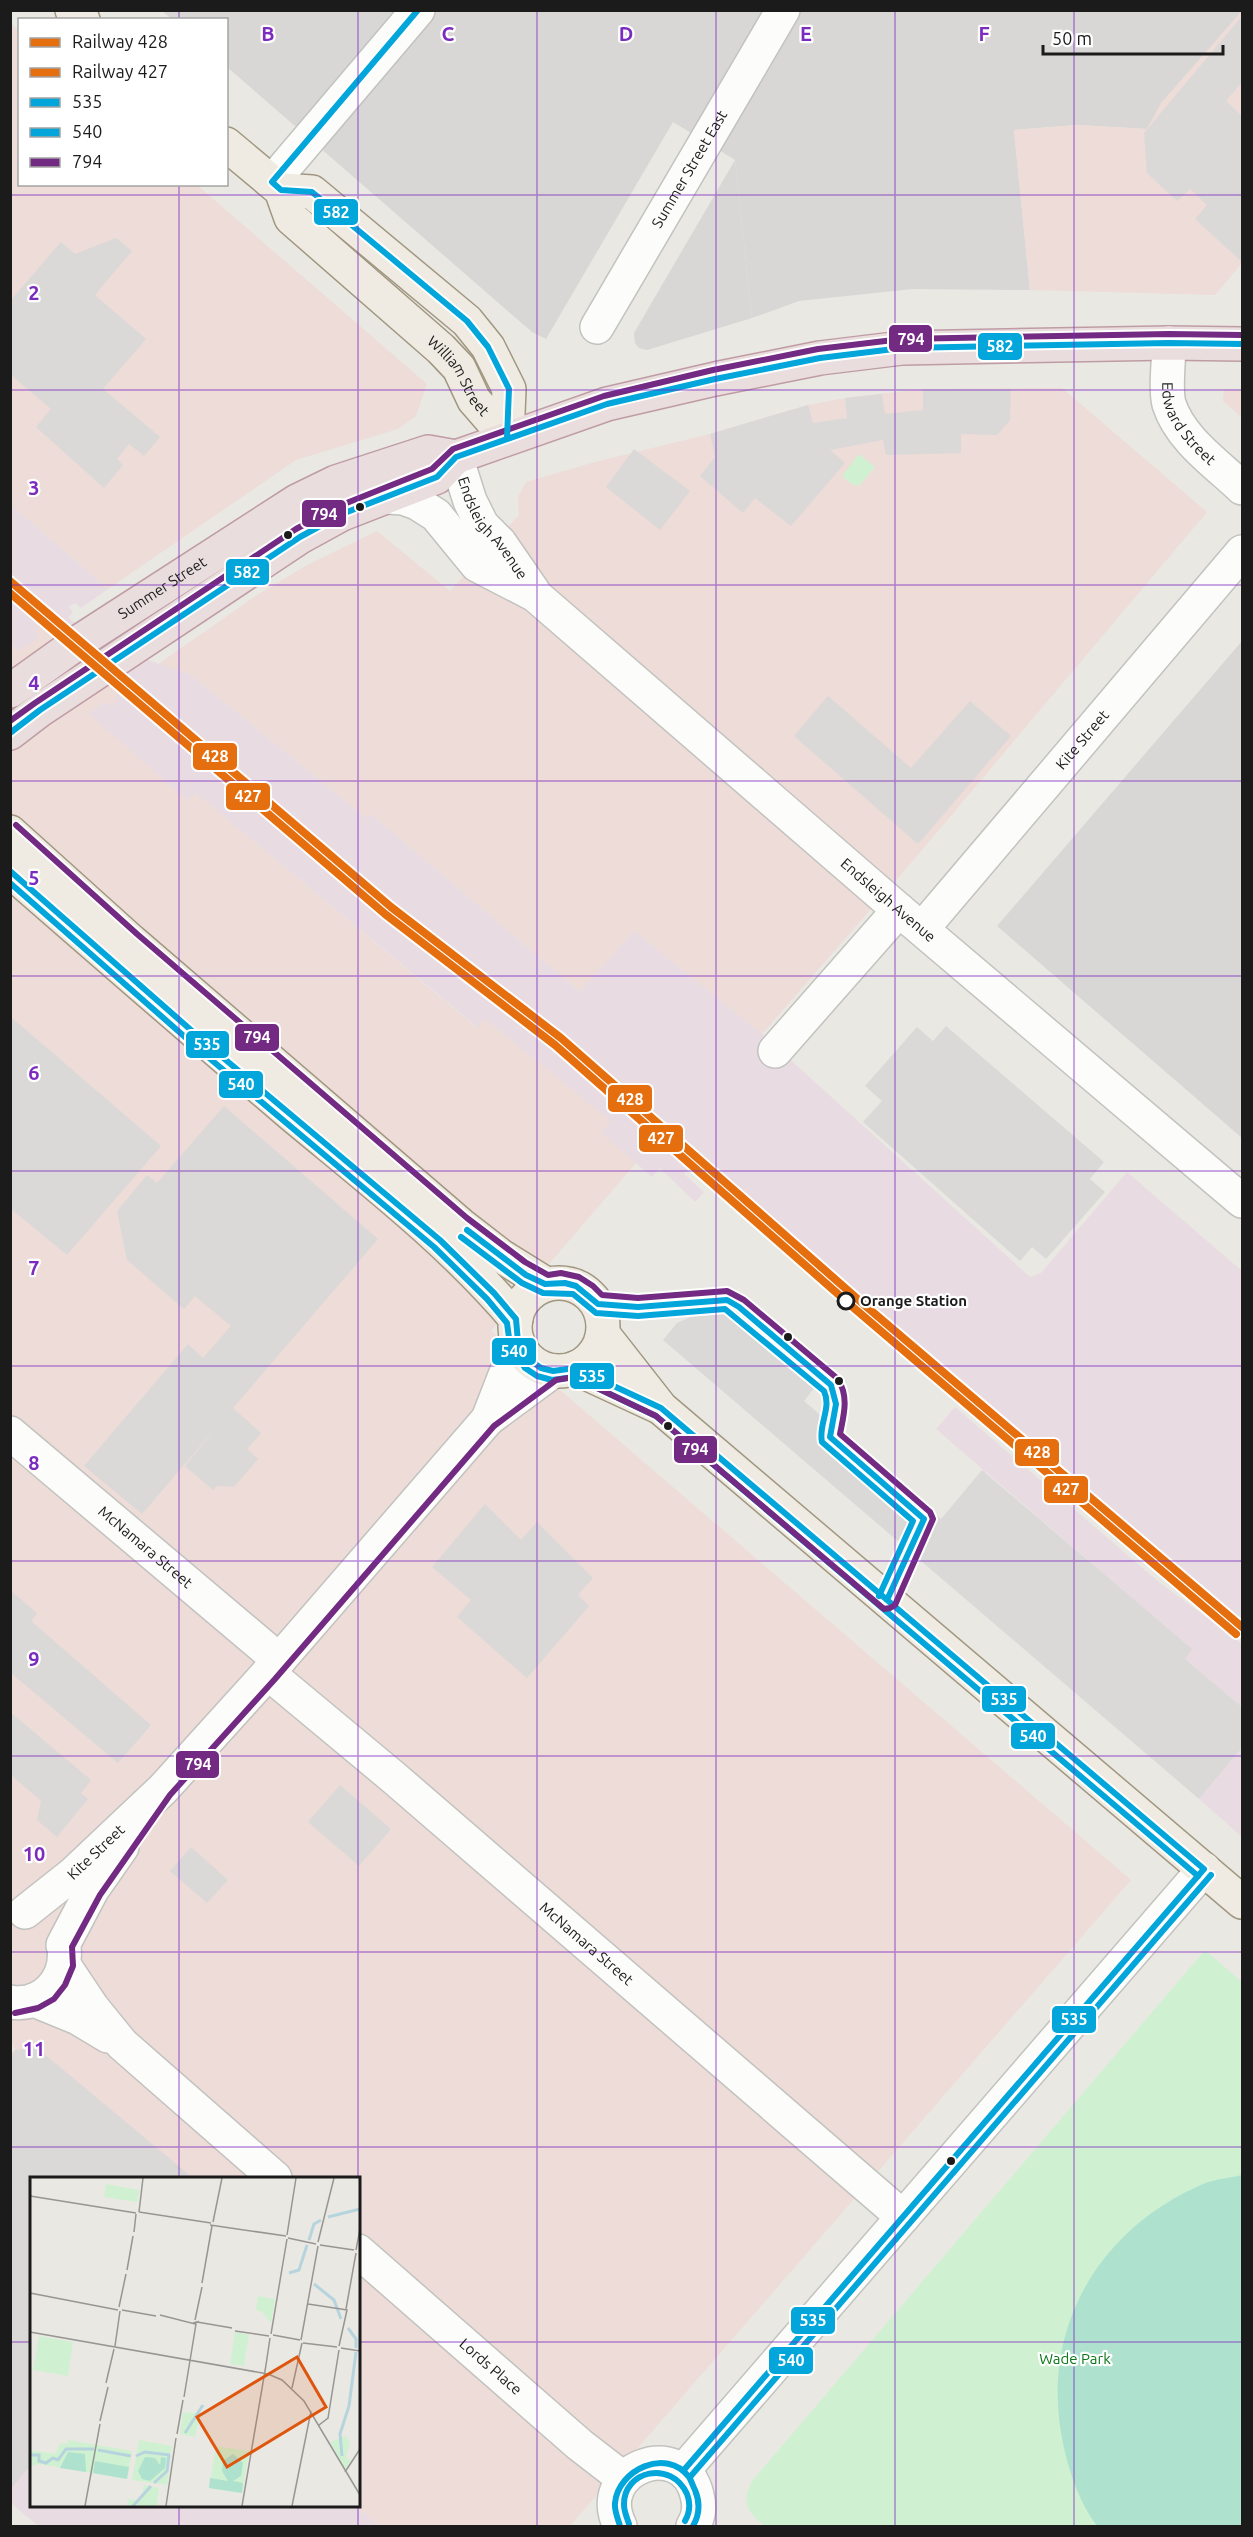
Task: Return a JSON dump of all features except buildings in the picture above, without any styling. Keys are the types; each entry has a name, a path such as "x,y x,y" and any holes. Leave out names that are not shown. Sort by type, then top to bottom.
{"highway":[{"name":"Summer Street","path":"10,733 40,710 300,537 342,514 437,477 456,457 607,404 715,379 862,352 913,348 1169,343 1242,344"},
{"name":"Summer Street","path":"10,691 80,641 297,501 336,482 428,452 456,457"}],"main road":[{"path":"228,146 276,186"},
{"name":"William Street","path":"276,186 291,218 348,271 434,343 459,368 474,400 507,438"},
{"path":"10,832 131,941 461,1225 510,1263 546,1284"},
{"path":"10,871 208,1045 440,1240 494,1293 517,1330 531,1361 541,1368 564,1369 661,1408"},
{"path":"517,1330 526,1297 546,1284 561,1282 575,1285 588,1293 600,1312 603,1334 598,1348 588,1360 564,1369"},
{"path":"603,1334 661,1408 1242,1902"}],"street":[{"path":"276,186 418,10"},
{"name":"Summer Street East","path":"597,327 783,10"},
{"name":"Edward Street","path":"1169,343 1168,402 1179,425 1193,442 1242,488"},
{"name":"Endsleigh Avenue","path":"456,457 470,501 482,525 500,543 536,595"},
{"name":"Endsleigh Avenue","path":"387,497 403,498 417,503 436,515 477,565 536,595 910,919 1242,1201"},
{"name":"Kite Street","path":"776,1051 910,919 1242,552"},
{"name":"Kite Street","path":"488,1419 517,1330"},
{"name":"Kite Street","path":"18,1912 74,1874 162,1789 274,1667 488,1419 564,1369"},
{"name":"McNamara Street","path":"10,1433 274,1667 402,1785 903,2217"},
{"name":"Kite Street","path":"17,2003 48,1992 58,1980 64,1955 92,1890 162,1789"},
{"path":"683,2471 1204,1869"},
{"path":"18,1912 38,1916 58,1933 64,1955 92,2007 122,2044 275,2177"},
{"path":"17,2003 78,2018 122,2044"},
{"name":"Lords Place","path":"360,2253 580,2445 624,2479"},
{"path":"620,2526 614,2509 615,2498 624,2479 641,2466 652,2463 673,2466 683,2471 696,2489 699,2511 693,2526"}],"shaded area":[{"path":"162,11 1242,11 1162,103 1147,129 1078,125 1014,130 1030,290 913,289 799,301 752,318 735,160 673,122 546,339 532,332 228,68 228,18 171,18"},
{"path":"1242,11 1242,263 1215,295 1030,290 1014,130 1078,125 1147,129 1161,103"},
{"path":"1242,16 1242,82 1226,101 1242,116 1242,262 1195,219 1207,205 1190,189 1177,201 1147,173 1144,133"},
{"path":"10,23 18,30 18,186 198,186 427,384 416,416 398,429 296,460 108,589 11,505"},
{"path":"735,160 752,318 647,350 639,348 635,343 634,333"},
{"path":"116,238 132,251 95,295 146,339 103,389 160,437 144,456 129,444 117,459 123,465 104,488 36,427 51,409 11,375 10,301 61,242 75,254"},
{"path":"1062,388 1207,512 917,856 762,1034 634,931 580,992 371,814 366,818 191,675 157,665 254,597 307,565 377,531 450,591 519,515 518,497 526,482 595,462 710,434 808,405 845,398 923,389"},
{"path":"923,389 1011,389 1010,420 997,435 961,434 961,453 886,455 883,440 830,450 845,463 791,526 755,498 743,513 700,476 715,457 710,434 808,405 813,423 847,418 845,398 882,394 885,414 923,410"},
{"path":"1224,389 1242,390 1242,418 1223,401"},
{"path":"634,449 690,491 660,530 606,487"},
{"path":"11,505 108,589 81,608 75,603 69,607 73,613 68,617 108,652 142,658 191,675 366,818 371,814 580,992 634,931 762,1034 1030,1277 1041,1273 1127,1172 1242,1271 1242,1630 696,1161 684,1174 704,1192 695,1202 660,1168 652,1177 601,1133 611,1121 485,1019 477,1027 196,793 188,801 88,713 106,702 114,707 118,692 125,687 115,680 112,681 42,624 35,629 39,638 18,651 11,645"},
{"path":"42,624 112,681 115,679 125,687 114,707 106,702 89,713 189,801 195,792 476,1027 484,1018 612,1121 601,1133 637,1162 491,1331 1131,1880 570,2526 374,2526 376,2523 356,2507 360,2507 360,2177 30,2177 30,2467 11,2490 10,2055 15,2050 11,2041 10,645 18,651 38,638 35,629"},
{"path":"1242,641 1242,1138 997,926"},
{"path":"828,696 911,768 970,701 1011,736 918,844 794,736"},
{"path":"11,1017 161,1146 67,1255 11,1209"},
{"path":"946,1026 1104,1162 1090,1179 1105,1192 1046,1259 1032,1247 1020,1261 863,1122 882,1101 865,1086 917,1027 933,1041"},
{"path":"224,1106 378,1239 233,1408 261,1433 247,1449 258,1459 234,1487 217,1486 213,1490 185,1466 218,1425 142,1514 84,1466 188,1344 203,1358 231,1326 195,1296 184,1309 127,1260 117,1211 147,1175 157,1183"},
{"path":"702,1312 727,1312 816,1386 804,1401 941,1519 982,1470 1192,1649 1185,1659 1242,1707 1242,1748 1199,1799 663,1340 677,1323"},
{"path":"955,1407 1159,1582 1242,1644 1242,1707 1185,1659 1191,1649 936,1429"},
{"path":"485,1504 521,1540 537,1522 593,1578 578,1595 589,1606 527,1678 457,1617 471,1600 432,1567"},
{"path":"10,1590 37,1613 31,1621 151,1725 118,1763 11,1673"},
{"path":"10,1712 91,1780 81,1793 88,1799 57,1837 37,1820 41,1801 11,1775"},
{"path":"1242,1748 1242,1837 1199,1799"},
{"path":"340,1785 391,1829 359,1866 308,1822"},
{"path":"191,1847 228,1880 207,1903 170,1871"},
{"path":"37,2048 192,2177 30,2177 30,2466 11,2489 11,2055 15,2050"},
{"path":"30,2467 30,2507 356,2507 377,2524 374,2526 38,2526 11,2503 11,2490"}],"green space":[{"path":"859,454 875,467 859,486 853,485 842,476"},
{"name":"Wade Park","path":"1205,1950 1242,1982 1242,2526 765,2526 754,2516 748,2506 747,2496 752,2481"},
{"path":"1242,2175 1242,2526 1097,2526 1076,2486 1063,2443 1058,2401 1060,2361 1069,2323 1085,2288 1106,2256 1133,2228 1166,2203 1203,2184"}],"rail line":[{"name":"428","path":"10,581 391,907 561,1038 861,1302 1242,1627"},
{"name":"427","path":"10,593 385,914 555,1045 855,1309 1236,1634"}],"transit line":[{"name":"582","path":"418,10 272,182 281,190 312,192 467,321 488,347 509,389 507,438"},
{"name":"794","path":"10,721 296,529 339,506 432,469 453,449 604,396 713,370 818,349 902,339 1169,334 1242,335"},
{"name":"582","path":"10,733 40,710 300,537 342,514 437,477 456,457 607,404 820,358 902,348 1169,343 1242,344"},
{"name":"794","path":"15,2013 38,2008 54,1999 65,1985 73,1966 72,1947 100,1895 170,1795 275,1679 494,1426 556,1380 574,1377 656,1416 884,1609 895,1605 933,1519 930,1512 840,1434 845,1399 838,1379 744,1300 727,1291 638,1298 602,1295 579,1277 561,1273 548,1275 525,1262 467,1218 137,934 16,825"},
{"name":"535","path":"10,871 208,1045 440,1240 494,1293 516,1319 518,1342 531,1361 541,1368 553,1371 575,1368 661,1408 1204,1869"},
{"name":"540","path":"10,883 202,1052 434,1247 487,1299 507,1323 510,1345 525,1368 537,1376 552,1380 574,1377 656,1416 1198,1876"},
{"name":"535","path":"467,1230 526,1275 545,1284 565,1283 576,1286 598,1304 638,1307 727,1300 739,1307 831,1385 836,1404 830,1437 924,1519 887,1600"},
{"name":"540","path":"461,1237 522,1283 543,1293 573,1294 596,1313 638,1316 725,1309 824,1391 826,1410 822,1442 913,1521 879,1596"},
{"name":"535","path":"683,2471 1204,1869"},
{"name":"540","path":"690,2477 1211,1875"},
{"name":"535","path":"620,2526 615,2506 618,2491 634,2472 656,2463 679,2468 690,2478 697,2494 698,2504 697,2517 693,2526"},
{"name":"540","path":"629,2524 624,2507 626,2493 631,2484 639,2477 660,2473 680,2483 687,2494 689,2511 685,2521"}],"place":[{"name":"Orange Station","path":"846,1301"}]}
